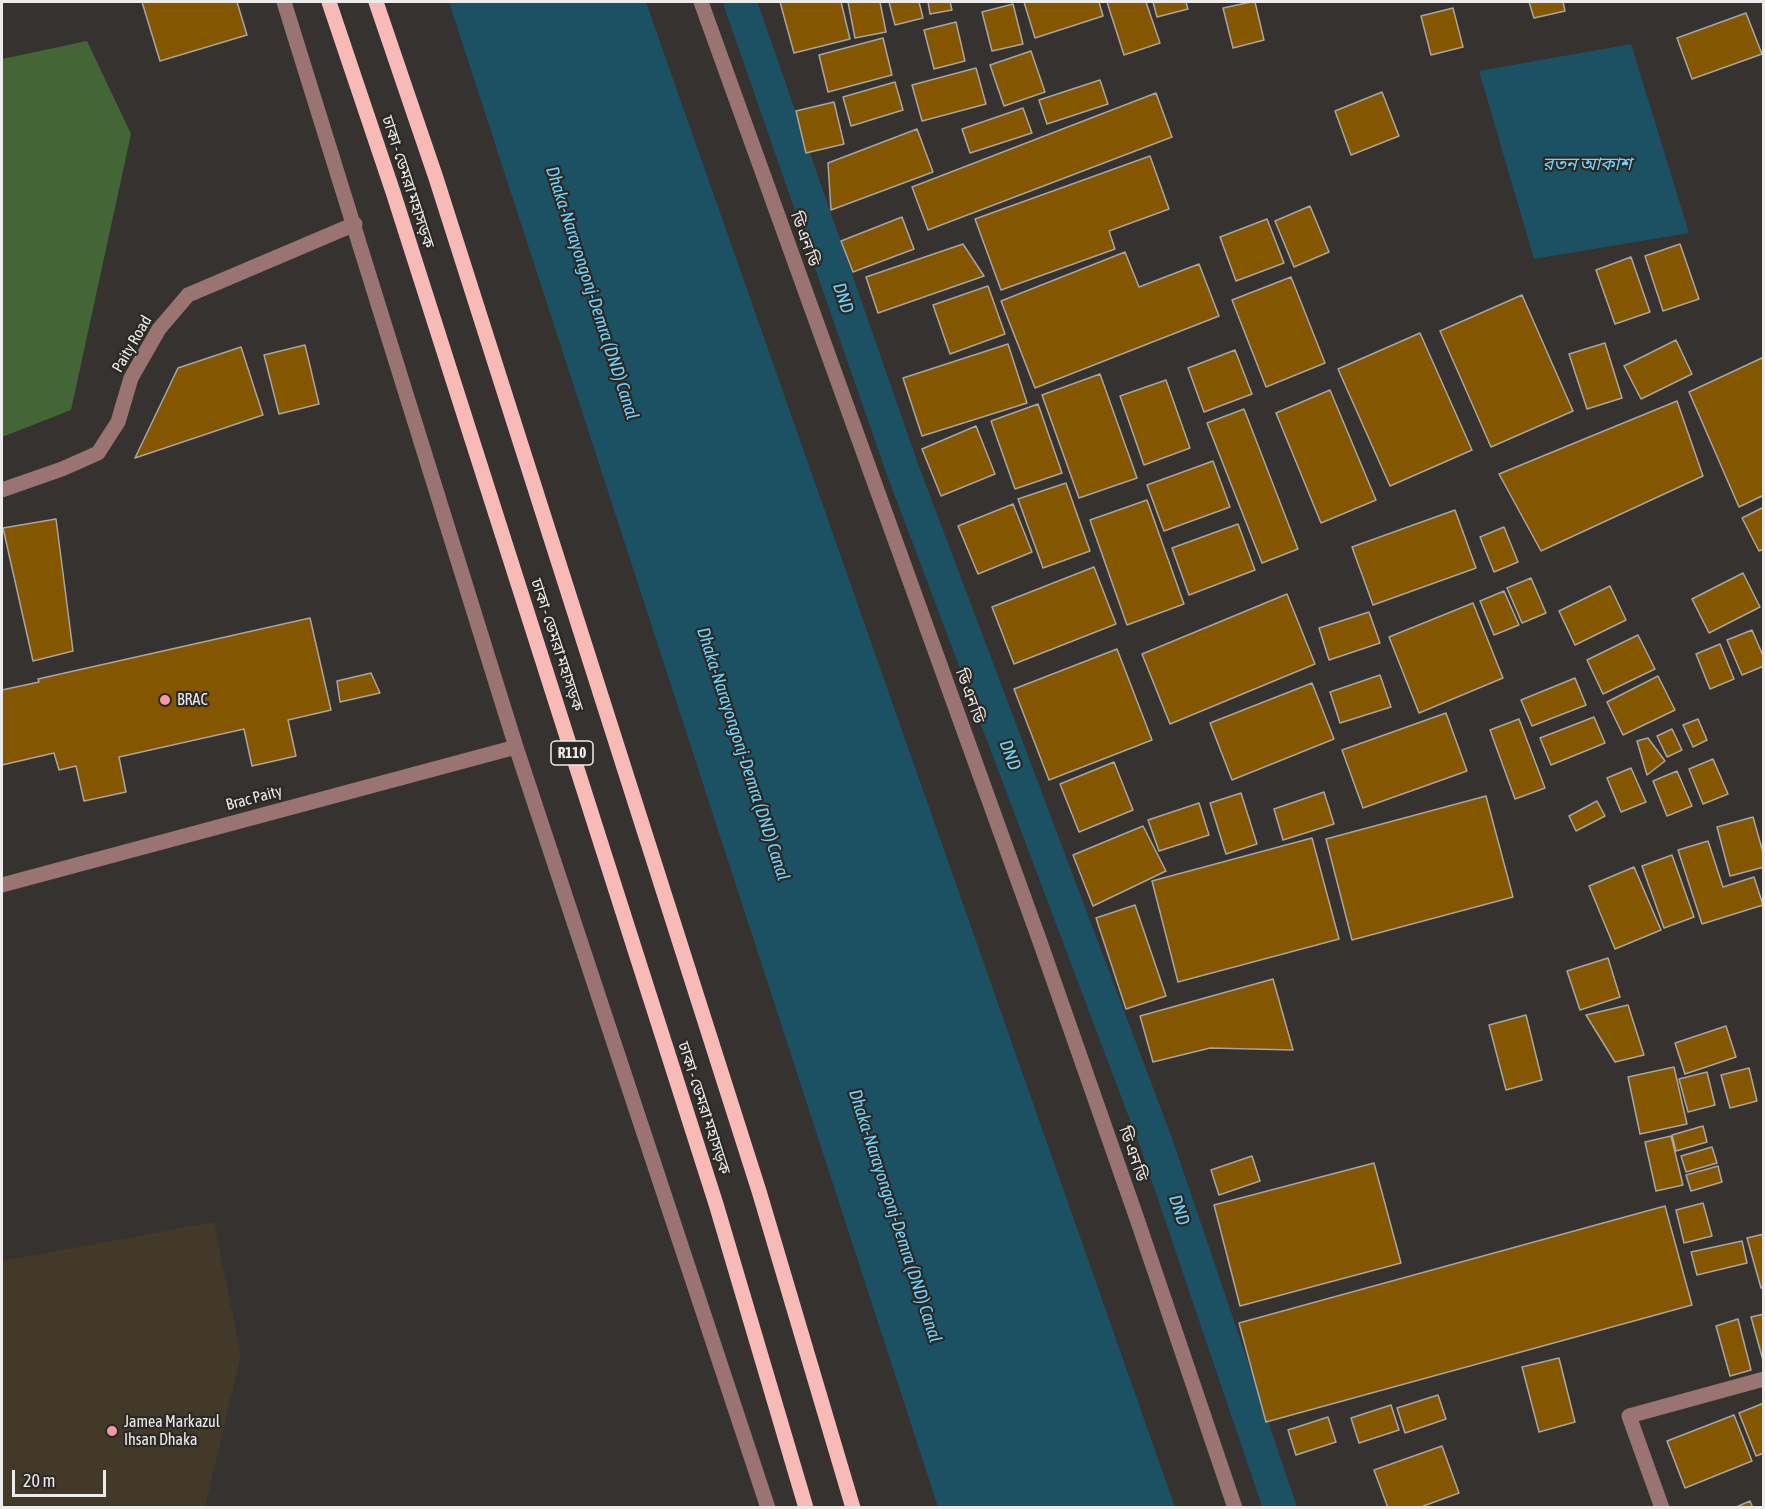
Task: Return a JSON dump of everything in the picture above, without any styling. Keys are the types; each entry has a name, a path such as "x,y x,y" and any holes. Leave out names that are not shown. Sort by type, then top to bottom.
{"main road":[{"name":"ঢাকা - ডেমরা মহাসড়ক","path":"329,2 393,192 698,1147 806,1508"},
{"name":"ঢাকা - ডেমরা মহাসড়ক","path":"376,2 439,189 755,1180 853,1508"}],"street":[{"path":"284,2 516,747 768,1508"},
{"name":"ডি এন ডি","path":"702,2 1043,950 1136,1216 1234,1508"},
{"name":"Paity Road","path":"2,490 62,469 98,453 118,422 131,378 159,329 188,295 355,224"},
{"name":"Brac Paity","path":"2,885 516,747"},
{"path":"1662,1508 1629,1416 1764,1378"}],"shaded area":[{"name":"Jamea Markazul Ihsan Dhaka","path":"214,1222 241,1355 205,1507 2,1507 2,1261"}],"green space":[{"path":"87,41 131,134 71,410 2,437 2,59"}],"water":[{"name":"Dhaka-Narayongonj-Demra (DND) Canal","path":"449,2 646,2 1175,1507 938,1507"},
{"name":"রতন আকাশ","path":"1631,44 1689,233 1534,259 1479,71"}],"building":[{"path":"142,2 237,2 247,35 160,61"},
{"path":"780,2 841,2 850,39 794,53"},
{"path":"848,2 880,2 886,32 855,38"},
{"path":"889,2 919,2 923,18 895,25"},
{"path":"928,2 950,2 952,10 930,14"},
{"path":"1024,2 1099,2 1103,16 1035,38"},
{"path":"1107,2 1146,2 1160,43 1124,55"},
{"path":"1153,2 1186,2 1188,9 1157,17"},
{"path":"1255,2 1264,40 1233,48 1223,8"},
{"path":"1529,2 1563,2 1565,11 1534,18"},
{"path":"1013,4 1023,44 992,51 982,12"},
{"path":"1453,8 1463,47 1431,55 1421,16"},
{"path":"1746,13 1762,54 1692,79 1677,38"},
{"path":"956,22 965,61 934,69 924,30"},
{"path":"883,38 892,75 828,92 819,55"},
{"path":"1031,51 1045,92 1004,106 990,65"},
{"path":"976,68 986,104 922,121 912,85"},
{"path":"1100,80 1108,104 1047,124 1039,100"},
{"path":"895,82 903,110 851,126 843,97"},
{"path":"1382,92 1399,136 1351,155 1335,111"},
{"path":"1156,93 1172,137 928,230 912,187"},
{"path":"834,102 844,144 806,153 796,111"},
{"path":"1023,108 1032,133 970,153 962,129"},
{"path":"917,129 933,172 831,210 828,163"},
{"path":"1150,156 1169,209 1109,231 1115,249 1001,290 975,219"},
{"path":"1310,206 1329,252 1294,267 1275,221"},
{"path":"902,217 914,249 853,272 841,241"},
{"path":"1267,219 1284,263 1236,281 1220,237"},
{"path":"963,244 984,276 878,313 866,277"},
{"path":"1680,244 1699,299 1663,311 1645,256"},
{"path":"1125,252 1139,287 1199,264 1219,316 1035,388 1001,301"},
{"path":"1631,257 1650,312 1615,324 1596,270"},
{"path":"1291,277 1325,363 1266,387 1232,300"},
{"path":"988,286 1005,334 950,354 933,305"},
{"path":"1522,295 1573,411 1491,447 1440,331"},
{"path":"1420,333 1472,450 1390,486 1338,369"},
{"path":"1676,340 1692,374 1641,399 1624,366"},
{"path":"1605,343 1622,398 1587,409 1569,354"},
{"path":"1008,344 1027,403 922,436 903,378"},
{"path":"305,345 319,404 279,414 264,355"},
{"path":"241,347 263,415 135,458 178,368"},
{"path":"1235,350 1252,394 1204,412 1188,368"},
{"path":"1764,357 1764,495 1739,507 1689,392"},
{"path":"1100,374 1137,478 1079,498 1042,395"},
{"path":"1166,380 1190,448 1144,465 1120,396"},
{"path":"1330,390 1376,500 1321,523 1276,413"},
{"path":"1677,401 1703,476 1541,551 1499,474"},
{"path":"1038,404 1062,473 1015,489 991,421"},
{"path":"1244,409 1298,549 1262,563 1207,423"},
{"path":"976,426 995,474 941,496 922,449"},
{"path":"1213,461 1230,507 1164,531 1147,485"},
{"path":"1066,483 1090,551 1043,568 1018,499"},
{"path":"1147,500 1184,604 1127,625 1090,520"},
{"path":"1013,504 1032,552 978,574 958,526"},
{"path":"1764,507 1764,549 1759,551 1742,518"},
{"path":"1455,510 1476,568 1373,605 1352,547"},
{"path":"56,519 73,651 33,661 3,528"},
{"path":"1238,524 1255,570 1189,595 1172,548"},
{"path":"1504,527 1518,562 1494,572 1480,537"},
{"path":"1094,567 1116,624 1014,664 992,607"},
{"path":"1743,573 1760,607 1709,633 1692,599"},
{"path":"1531,578 1546,613 1522,623 1507,588"},
{"path":"1610,586 1626,620 1575,645 1559,611"},
{"path":"1504,591 1519,625 1494,635 1480,601"},
{"path":"1287,594 1315,664 1170,724 1142,654"},
{"path":"1473,603 1503,678 1419,713 1389,637"},
{"path":"1369,612 1380,643 1329,660 1319,628"},
{"name":"BRAC","path":"310,618 331,710 288,720 296,756 252,766 244,729 119,757 126,792 84,801 76,766 59,770 54,753 2,765 2,690 39,682 38,679"},
{"path":"1752,630 1764,658 1764,666 1742,675 1727,640"},
{"path":"1638,635 1655,669 1603,694 1587,660"},
{"path":"1720,644 1734,679 1710,689 1696,654"},
{"path":"1117,649 1152,740 1049,780 1014,689"},
{"path":"371,673 380,693 340,702 337,681"},
{"path":"1380,675 1391,707 1340,723 1330,692"},
{"path":"1658,676 1675,710 1623,735 1607,702"},
{"path":"1575,678 1586,705 1532,726 1521,700"},
{"path":"1312,683 1334,739 1232,780 1210,723"},
{"path":"1446,713 1467,771 1363,808 1342,750"},
{"path":"1594,717 1605,743 1551,765 1540,738"},
{"path":"1519,719 1545,788 1515,799 1490,730"},
{"path":"1698,719 1707,740 1693,747 1683,725"},
{"path":"1672,729 1682,750 1667,757 1657,736"},
{"path":"1648,738 1665,761 1647,775 1637,741"},
{"path":"1713,759 1728,794 1703,804 1689,769"},
{"path":"1114,762 1133,810 1079,832 1060,784"},
{"path":"1631,768 1646,802 1621,812 1607,778"},
{"path":"1677,771 1692,806 1667,816 1653,781"},
{"path":"1324,792 1334,824 1283,840 1274,809"},
{"path":"1241,793 1257,844 1226,854 1210,803"},
{"path":"1486,796 1513,897 1352,940 1326,839"},
{"path":"1597,801 1605,816 1576,831 1569,816"},
{"path":"1199,803 1209,835 1159,851 1148,820"},
{"path":"1753,817 1764,856 1764,867 1730,876 1717,827"},
{"path":"1143,826 1166,871 1093,906 1073,855"},
{"path":"1312,838 1339,939 1178,982 1152,881"},
{"path":"1708,841 1723,887 1754,877 1763,905 1702,924 1678,850"},
{"path":"1672,855 1694,917 1664,928 1642,866"},
{"path":"1634,867 1661,930 1615,949 1589,886"},
{"path":"1135,905 1166,996 1126,1009 1096,918"},
{"path":"1608,958 1620,997 1580,1010 1567,971"},
{"path":"1273,979 1293,1050 1210,1048 1153,1062 1140,1016"},
{"path":"1628,1005 1644,1055 1615,1062 1586,1015"},
{"path":"1526,1015 1542,1080 1506,1090 1489,1025"},
{"path":"1726,1026 1736,1057 1685,1074 1675,1043"},
{"path":"1674,1067 1687,1124 1640,1134 1628,1077"},
{"path":"1749,1068 1757,1101 1730,1108 1721,1075"},
{"path":"1707,1072 1715,1105 1688,1112 1679,1079"},
{"path":"1703,1126 1707,1142 1676,1151 1672,1135"},
{"path":"1671,1136 1683,1185 1656,1191 1645,1142"},
{"path":"1712,1147 1717,1163 1686,1172 1681,1156"},
{"path":"1252,1156 1260,1181 1219,1195 1211,1170"},
{"path":"1374,1163 1401,1263 1240,1306 1214,1205"},
{"path":"1718,1166 1722,1182 1691,1191 1686,1175"},
{"path":"1703,1203 1712,1236 1684,1243 1676,1210"},
{"path":"1665,1206 1692,1305 1266,1422 1239,1323"},
{"path":"1764,1234 1764,1288 1761,1288 1747,1238"},
{"path":"1742,1241 1747,1263 1697,1275 1691,1252"},
{"path":"1764,1314 1764,1364 1751,1317"},
{"path":"1738,1319 1751,1370 1730,1376 1716,1326"},
{"path":"1559,1358 1575,1422 1539,1432 1522,1367"},
{"path":"1438,1395 1446,1419 1405,1433 1397,1408"},
{"path":"1764,1403 1764,1453 1756,1456 1739,1413"},
{"path":"1391,1405 1399,1430 1359,1443 1351,1418"},
{"path":"1734,1415 1752,1461 1685,1488 1667,1441"},
{"path":"1328,1417 1336,1442 1296,1455 1288,1430"},
{"path":"1442,1446 1459,1493 1418,1508 1388,1508 1374,1470"},
{"path":"1750,1501 1753,1508 1734,1508"}],"waterway":[{"name":"DND","path":"740,2 902,468 1157,1145 1280,1508"}],"place":[{"name":"BRAC","path":"165,700"},
{"name":"Jamea Markazul Ihsan Dhaka","path":"112,1431"}]}
